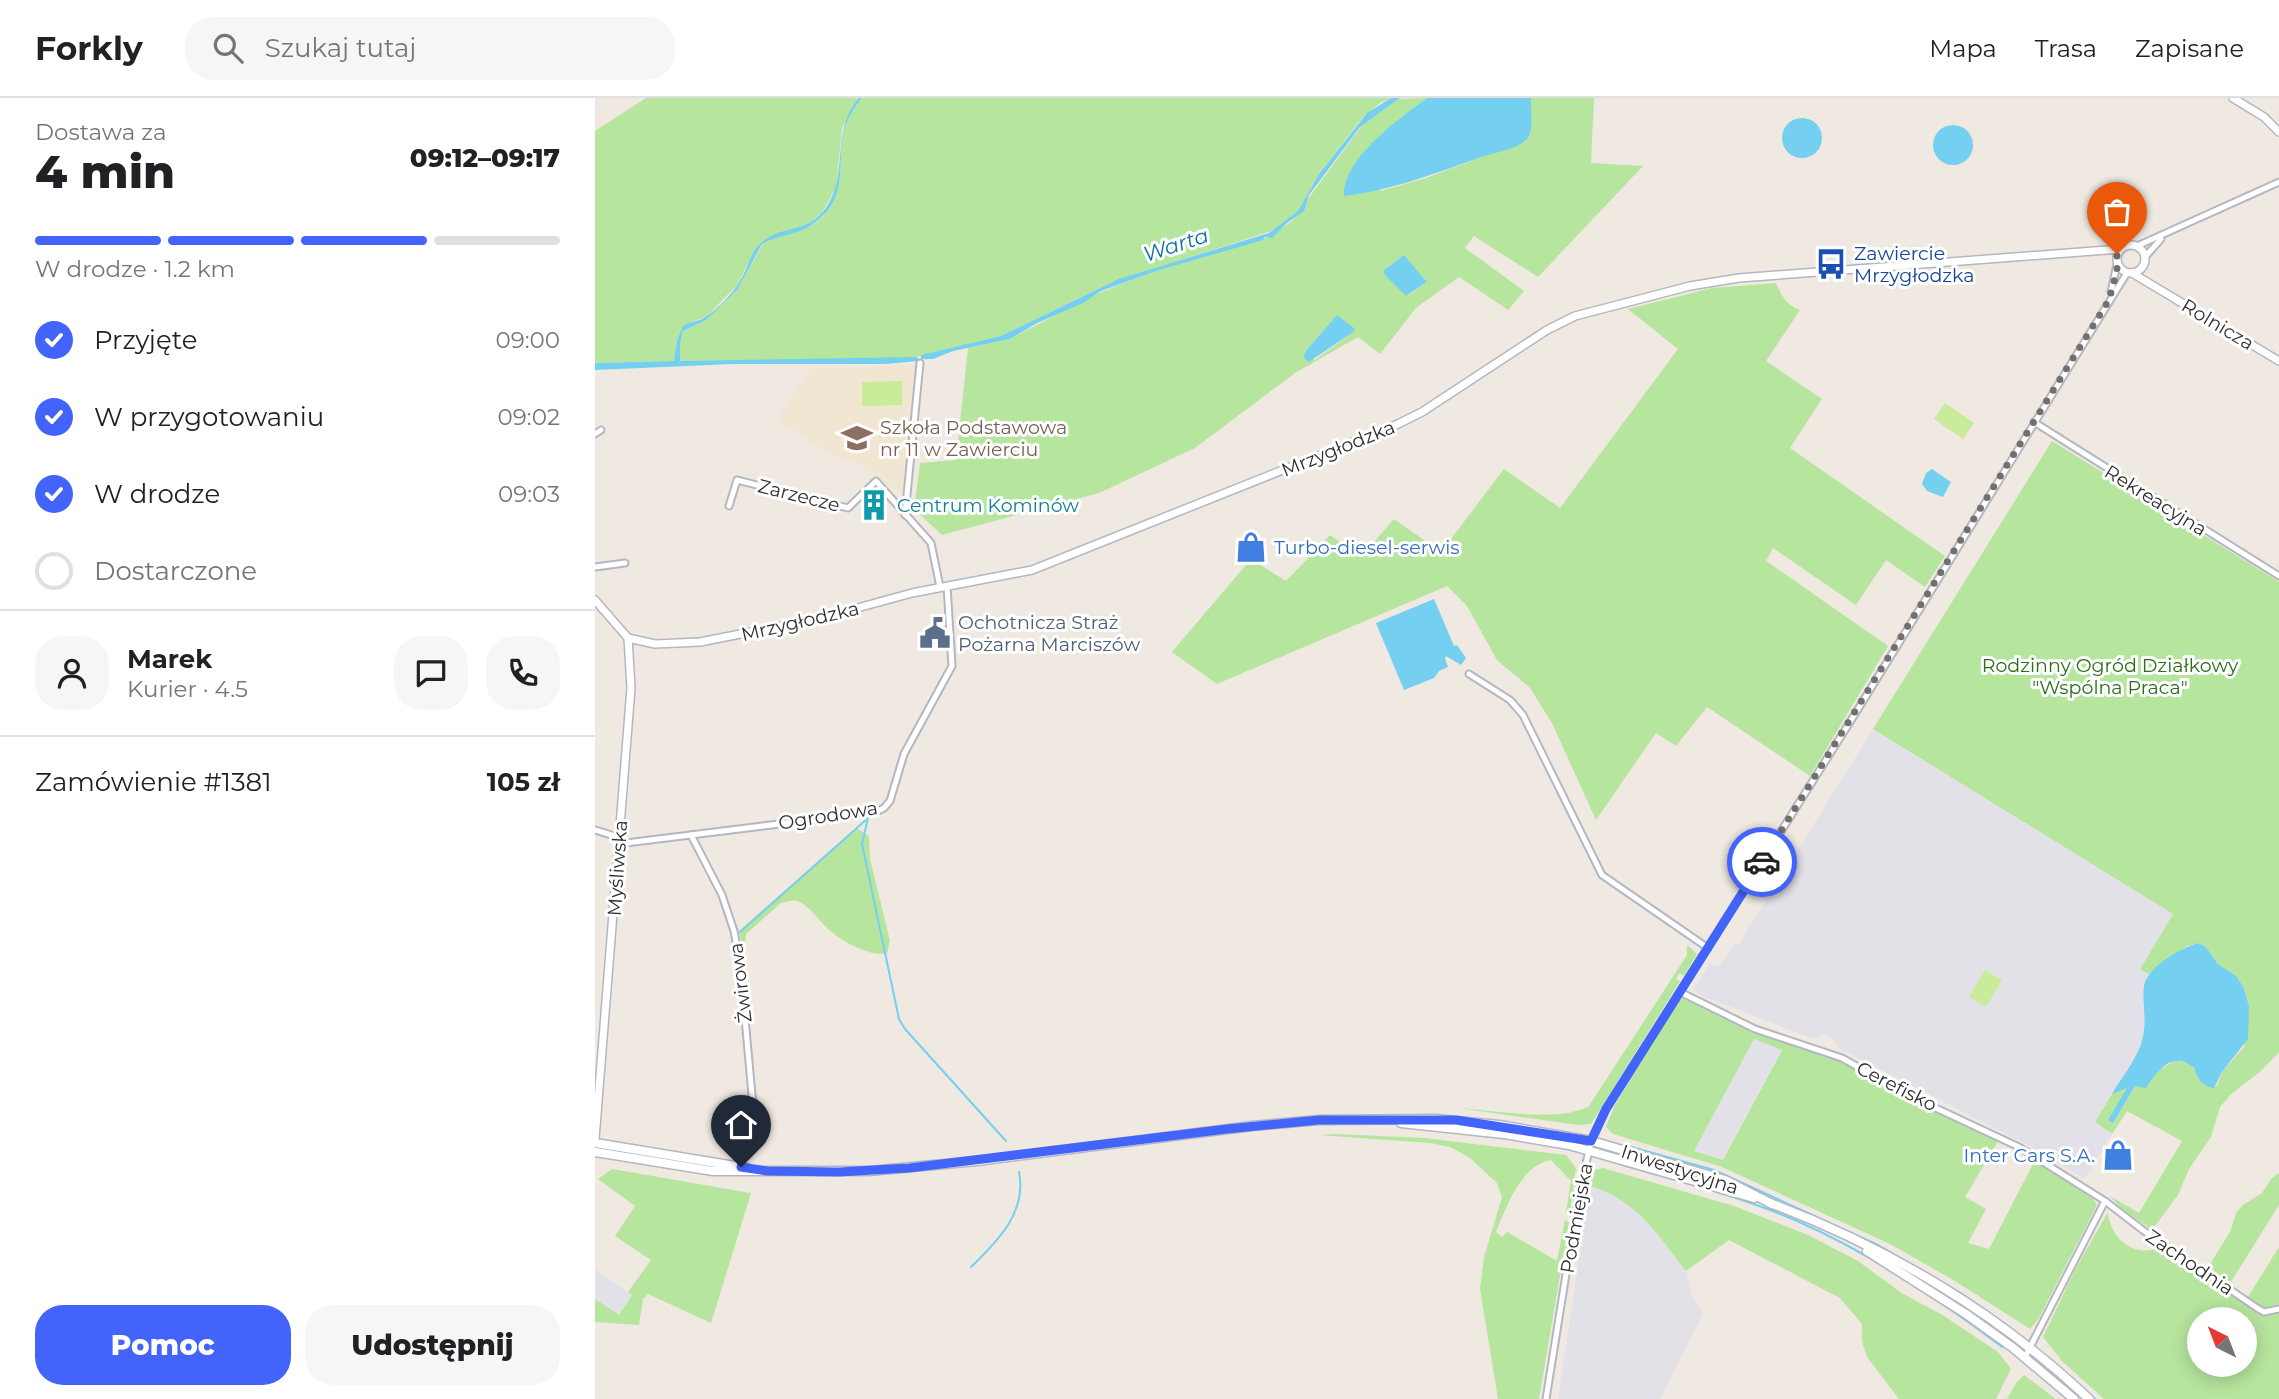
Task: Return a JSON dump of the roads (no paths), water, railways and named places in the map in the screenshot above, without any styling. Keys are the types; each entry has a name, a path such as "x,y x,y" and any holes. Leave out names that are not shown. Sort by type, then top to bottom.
{"main road":[{"name":"Inwestycyjna","path":"595,1152 713,1171 839,1172 909,1168 1319,1120 1456,1120 1591,1141 1725,1180 1919,1272 2030,1348 2089,1399"},
{"name":"Inwestycyjna","path":"1377,1120 1504,1135 1589,1151 1772,1204"},
{"name":"Inwestycyjna","path":"595,1141 767,1171"},
{"name":"Inwestycyjna","path":"1843,1236 1966,1314 2025,1357 2074,1399"}],"street":[{"path":"2233,98 2264,117 2279,132"},
{"path":"2163,236 2145,257 2142,267 2130,273 2117,263 2120,249 2127,245 2137,246 2163,236 2279,183"},
{"path":"2137,246 2145,257"},
{"name":"Mrzygłodzka","path":"628,638 655,644 700,642 821,618 943,586 1032,570 1386,429 1422,412 1561,323 1623,302 1703,283 1739,278 2120,249"},
{"name":"Mrzygłodzka","path":"2090,252 2117,263"},
{"name":"Podmiejska","path":"2109,300 2117,263"},
{"name":"Rolnicza","path":"2142,267 2156,287"},
{"name":"Podmiejska","path":"1546,1399 1580,1187 1591,1141 1606,1109 2109,300 2130,273"},
{"name":"Rolnicza","path":"2130,273 2279,361"},
{"path":"920,363 906,516 931,543 943,586"},
{"name":"Rekreacyjna","path":"2034,422 2279,576"},
{"name":"Zarzecze","path":"729,506 737,480 848,508 876,481 906,516"},
{"path":"595,566 625,563"},
{"name":"Ogrodowa","path":"618,841 691,835 876,812 884,808 895,788 908,746 952,666 953,647 943,586"},
{"path":"595,600 628,638"},
{"name":"Myśliwska","path":"595,1141 631,688 628,638"},
{"path":"1469,674 1510,700 1523,715 1602,875 1707,948"},
{"path":"595,830 618,841"},
{"name":"Żwirowa","path":"691,835 722,895 734,931 740,963 757,1139"},
{"name":"Cerefisko","path":"1680,992 1755,1029 1823,1050 1852,1063 1908,1095 2019,1147 2105,1200"},
{"path":"2025,1357 2105,1200"},
{"name":"Zachodnia","path":"2105,1200 2144,1231 2257,1308 2272,1312 2279,1309"}],"water":[{"path":"859,98 862,98 844,131 839,182 832,204 825,214 807,228 762,244 738,289 706,320 683,331 680,361 917,357 918,361 886,364 732,364 595,370 595,363 674,361 677,340 683,326 702,319 723,302 740,281 761,243 779,233 807,224 824,211 836,187 845,122"},
{"path":"1391,98 1400,98 1360,127 1309,195 1304,211 1272,238 1265,237 1263,240 1156,271 1101,291 1083,303 1037,323 1010,339 953,351 933,359 921,359 921,355 1001,336 1119,279 1269,233 1298,211 1319,174 1367,113"},
{"path":"1427,98 1531,98 1532,120 1529,136 1512,148 1433,174 1398,185 1344,196 1352,168 1362,154 1388,128"},
{"path":"1802,118 1810,119 1816,124 1821,130 1821,146 1816,152 1810,157 1802,158 1794,157 1788,152 1783,146 1782,138 1783,130 1788,124 1794,119"},
{"path":"1953,125 1961,126 1967,131 1972,137 1972,153 1967,159 1961,164 1953,165 1945,164 1939,159 1934,153 1933,145 1934,137 1939,131 1945,126"},
{"path":"1404,255 1427,282 1406,296 1384,274 1384,270"},
{"path":"1337,315 1355,329 1309,362 1304,358 1305,352"},
{"path":"1932,469 1951,482 1943,497 1927,491 1922,484 1926,473"},
{"path":"1434,599 1454,646 1457,645 1466,658 1461,665 1446,656 1448,667 1439,671 1434,678 1404,690 1376,623"},
{"path":"2198,943 2206,947 2218,964 2236,976 2243,986 2249,1006 2248,1039 2222,1072 2214,1088 2203,1084 2194,1068 2186,1063 2172,1061 2160,1069 2146,1088 2135,1086 2113,1123 2108,1120 2127,1088 2112,1094 2143,1039 2146,979 2166,959"}],"waterway":[{"path":"868,818 862,844 899,1019 1006,1141"},
{"path":"740,932 867,819"},
{"path":"1624,1145 1714,1170 1878,1245 1959,1292 2011,1328"},
{"path":"1619,1164 1753,1204 1797,1221 1851,1247 1903,1278 2002,1347"},
{"path":"971,1267 1008,1225 1019,1200 1019,1172"},
{"path":"2050,1359 2095,1399"},
{"path":"2040,1376 2067,1399"}],"place":[{"name":"Zawiercie Mrzygłodzka","path":"1831,264"},
{"name":"Szkoła Podstawowa nr 11 w Zawierciu","path":"857,438"},
{"name":"Centrum Kominów","path":"874,505"},
{"name":"Turbo-diesel-serwis","path":"1251,547"},
{"name":"Ochotnicza Straż Pożarna Marciszów","path":"935,633"},
{"name":"Inter Cars S.A.","path":"2118,1155"}],"water label":[{"name":"Warta","path":"1176,245"}],"park label":[{"name":"Rodzinny Ogród Działkowy \"Wspólna Praca\"","path":"2110,676"}]}
